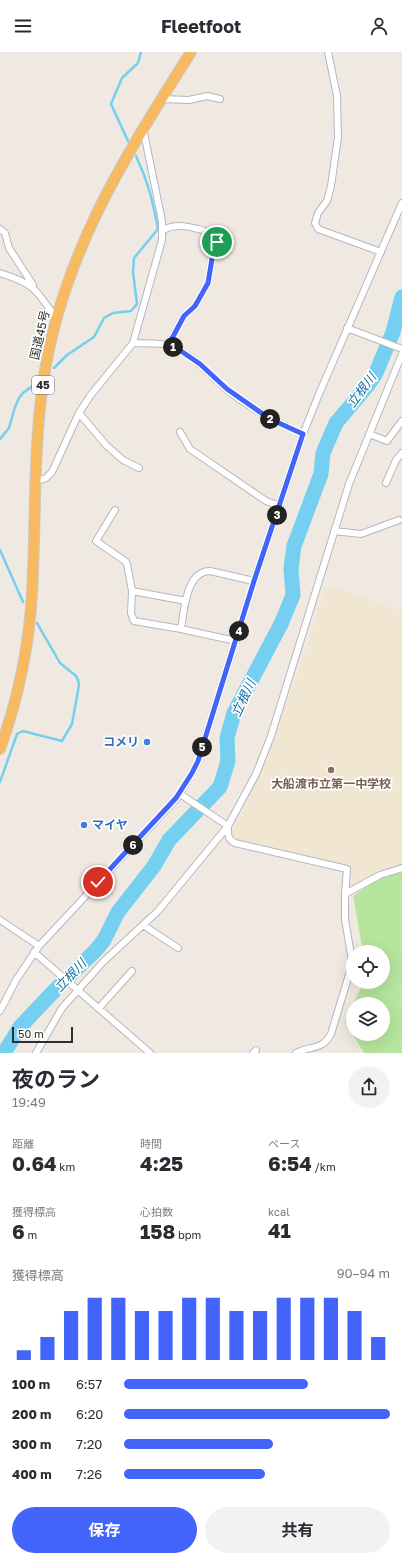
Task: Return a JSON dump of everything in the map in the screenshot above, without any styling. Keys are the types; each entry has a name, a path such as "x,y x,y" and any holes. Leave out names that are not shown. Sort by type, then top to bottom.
{"highway":[{"name":"国道45号","path":"0,749 16,699 28,638 32,594 38,427 43,382 57,320 75,263 95,215 143,128 191,52"}],"street":[{"path":"328,52 337,96 338,137 331,186 327,201 318,214 315,223 318,229 381,252"},
{"path":"162,98 189,100 207,96 220,99"},
{"path":"35,482 46,478 52,472 79,413 90,396 133,343 162,240 163,230 154,176 143,128"},
{"path":"0,1011 16,980 34,952 180,794 198,761 254,581 303,434 347,328 402,203"},
{"path":"163,230 169,227 185,226 212,233 217,238 208,283 195,306 184,316 168,346"},
{"path":"0,229 4,233 10,248 36,290 57,320"},
{"path":"0,273 19,279 36,290"},
{"path":"347,328 402,349"},
{"path":"133,343 168,346 181,351 200,364 227,389 270,419 303,434"},
{"path":"36,1053 76,987 158,911 225,824 256,774 271,736 349,484 402,354"},
{"path":"79,413 106,445 123,460 138,468"},
{"path":"369,434 387,441 402,421"},
{"path":"180,432 190,449 266,500 280,506"},
{"path":"386,483 396,460 402,453"},
{"path":"115,510 96,541 125,561 132,591 131,613 134,621 236,641"},
{"path":"334,531 362,534 399,520"},
{"path":"181,629 186,601 193,580 198,574 204,571 210,571 254,581"},
{"path":"132,591 186,601"},
{"path":"180,794 225,824 230,841 347,869 345,919 351,955 351,968 328,1040 320,1047 296,1053"},
{"path":"345,894 380,875 402,868"},
{"path":"0,920 39,946"},
{"path":"143,925 178,948"},
{"path":"34,952 150,1053"},
{"path":"99,1008 132,971"}],"shaded area":[{"name":"大船渡市立第一中学校","path":"333,586 402,611 402,863 355,894 350,883 352,867 237,841 230,835 243,811 301,664 325,589"}],"green space":[{"path":"402,863 402,1053 364,1053 357,1041 390,1041 390,997 356,997 360,989 390,989 390,945 362,945 353,896"}],"waterway":[{"path":"128,141 111,104 122,78 138,63 141,52"},
{"path":"54,368 67,355 94,337 104,318 113,313 131,311 137,304 133,272 134,258 158,229 150,192 136,156"},
{"name":"立根川","path":"4,1053 20,1027 96,950 104,940 118,912 154,866 169,840 220,787 228,761 227,738 234,713 281,624 293,595 291,569 294,546 321,474 323,453 336,423 375,375 393,332 402,297"},
{"path":"0,439 9,428 19,398 35,384"},
{"path":"0,550 23,602"},
{"path":"0,782 17,734 23,731 62,741 72,724 79,685 78,680 76,676 60,663 37,623"}],"place":[{"name":"コメリ","path":"147,742"},
{"name":"大船渡市立第一中学校","path":"331,770"},
{"name":"マイヤ","path":"84,825"}],"route":[{"path":"98,882 180,794 198,761 254,581 303,434 270,419 227,389 200,364 181,351 168,346 184,316 195,306 208,283 213,253 217,242"}]}
